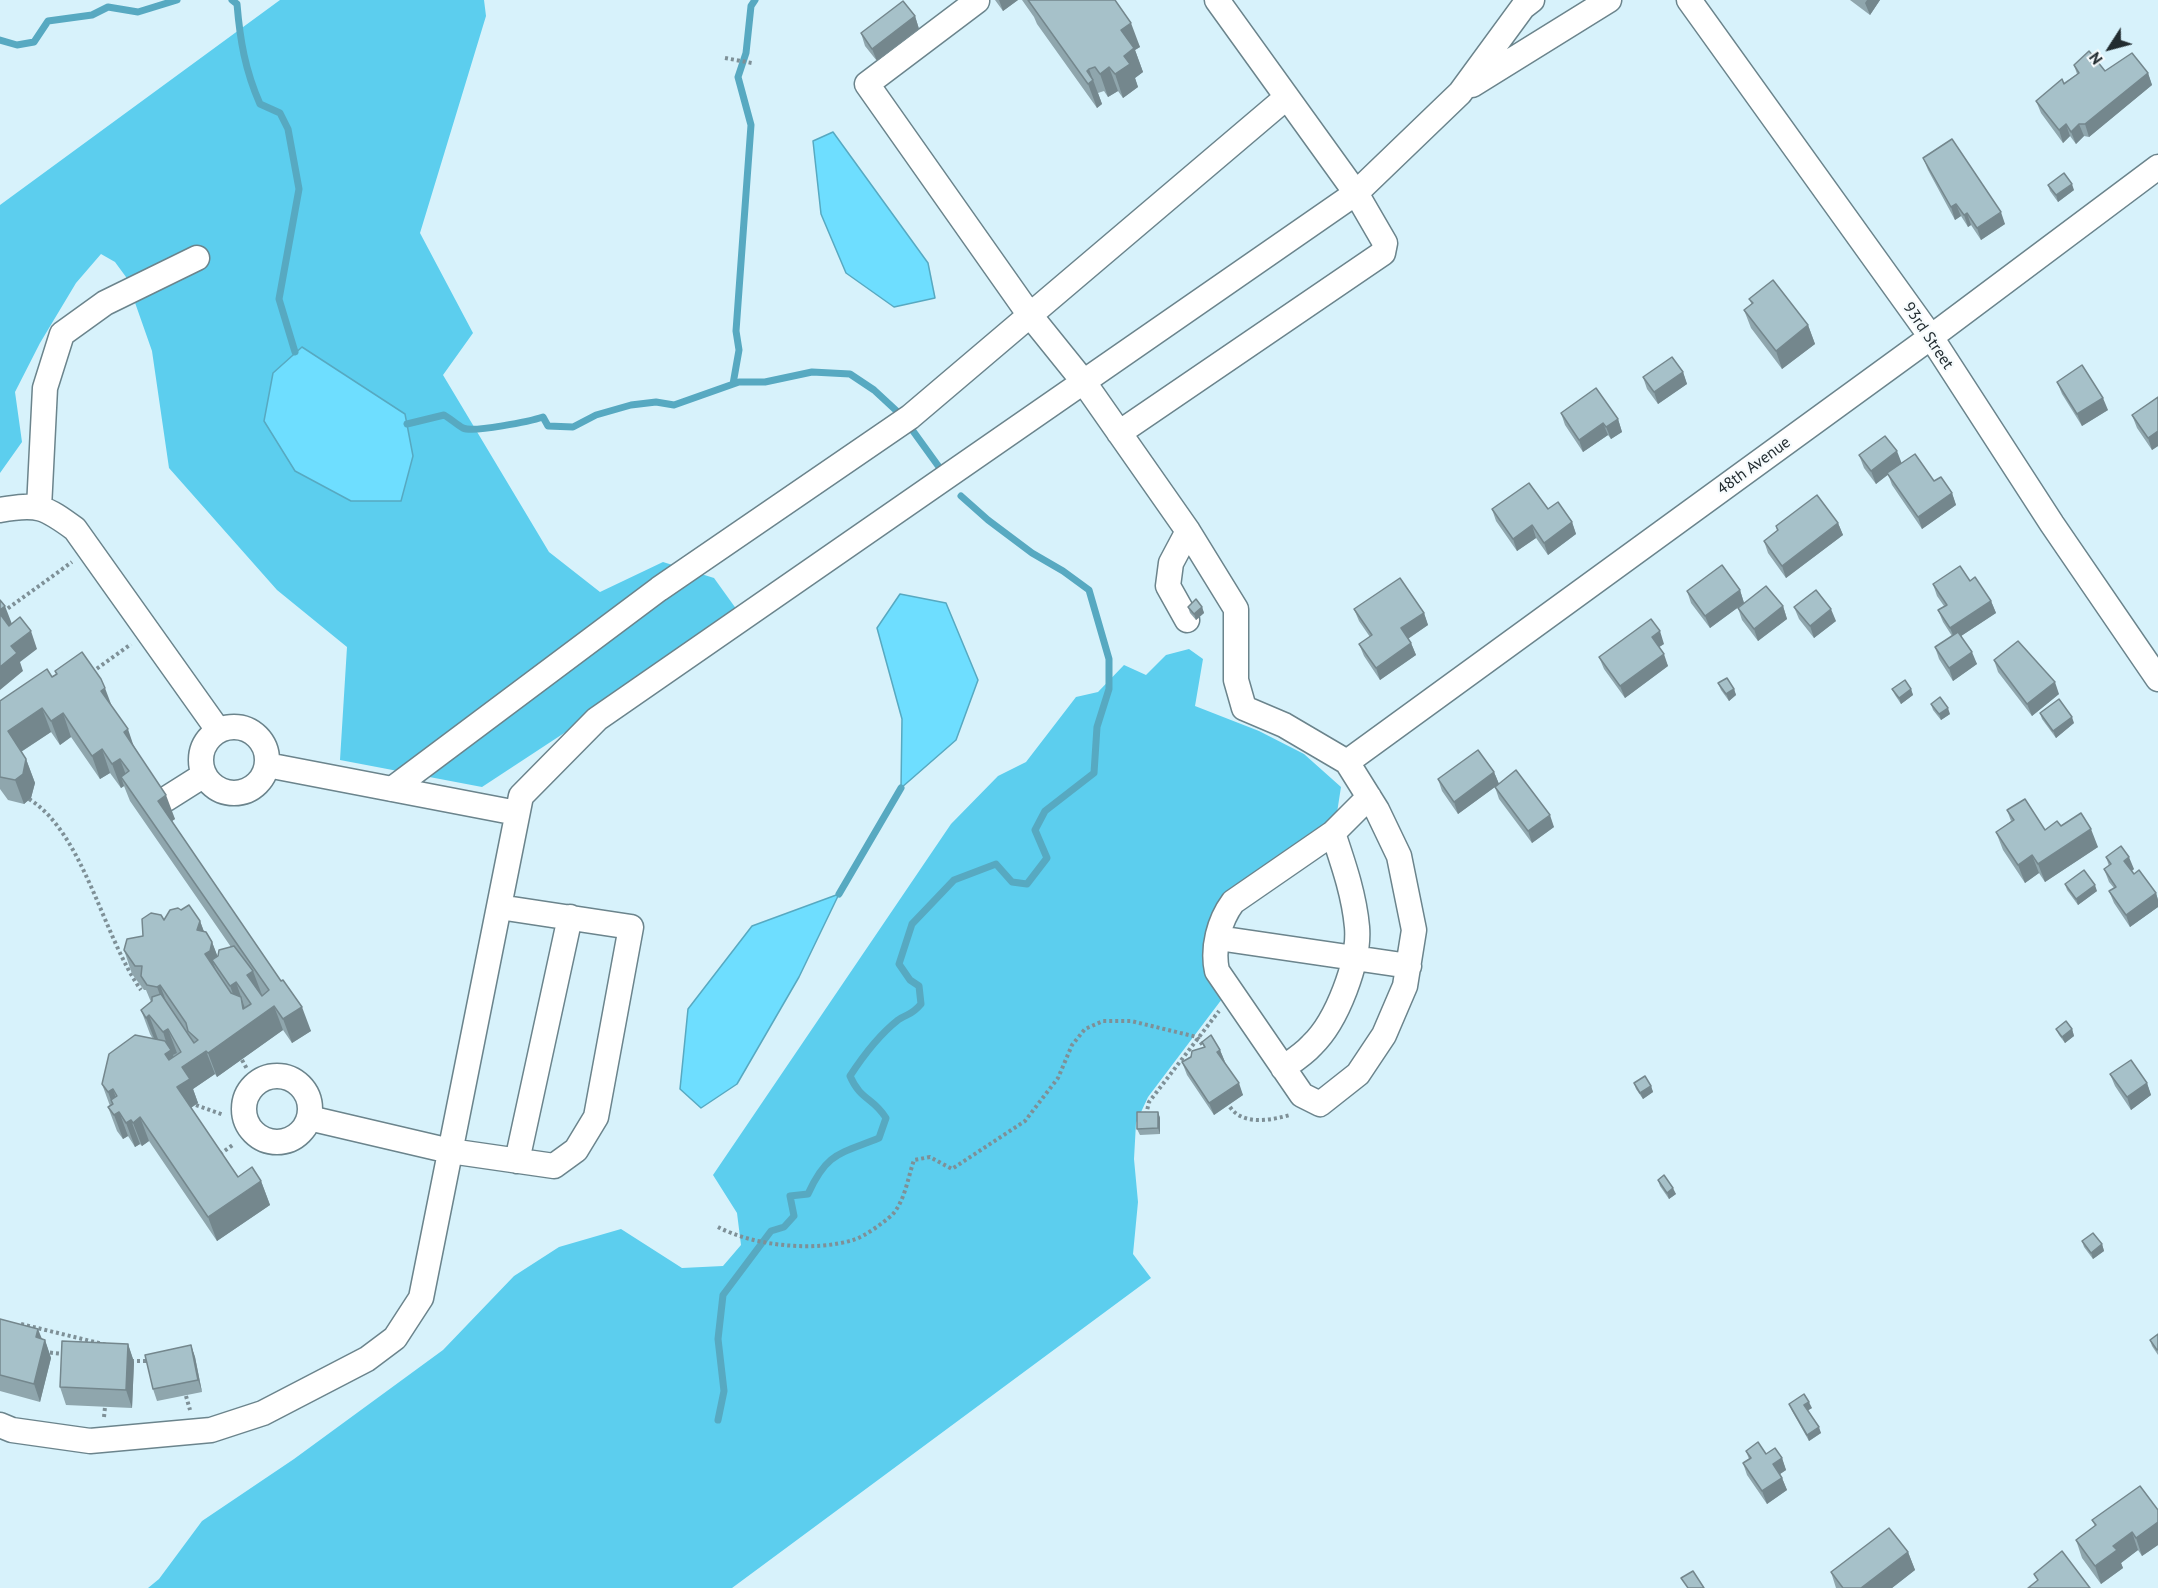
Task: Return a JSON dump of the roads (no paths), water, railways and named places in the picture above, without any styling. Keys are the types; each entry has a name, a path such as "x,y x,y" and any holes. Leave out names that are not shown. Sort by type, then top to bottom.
{"street":[{"path":"1119,433 1383,253 1385,243 1356,193 1217,0"},
{"path":"0,1425 90,1441 211,1430 263,1413 367,1359 394,1338 421,1298 521,796 597,719 1356,193 1460,93 1523,7 1532,0"},
{"path":"1460,93 1609,0"},
{"name":"93rd Street","path":"1689,0 1931,337 2052,524 2158,679"},
{"path":"977,1 867,84 1029,314 1083,381 1188,531 1236,609 1236,680 1244,708 1284,725 1347,762 1369,796 1399,856 1414,930 1405,986 1384,1035 1358,1074 1320,1104 1302,1095 1217,971 1214,956 1224,914 1233,902 1333,833 1369,796"},
{"path":"392,789 659,589 910,417 1287,97"},
{"name":"48th Avenue","path":"1347,762 1931,337 2158,167"},
{"path":"39,508 45,388 62,334 105,303 197,258"},
{"path":"0,510 23,506 48,509 75,529 218,730"},
{"path":"1187,621 1168,586 1171,563 1188,531"},
{"path":"234,727 250,730 266,749 267,765 258,784 240,793 219,790 204,775 202,750 206,742 218,730 234,727"},
{"path":"267,765 518,813"},
{"path":"166,799 204,775"},
{"path":"1283,1068 1314,1044 1337,1009 1354,958 1357,928 1348,880 1333,833"},
{"path":"309,1118 450,1151 554,1166 576,1150 596,1117 631,927 499,906"},
{"path":"517,1161 570,917"},
{"path":"1218,939 1409,966"}],"waterway":[{"path":"0,40 17,45 34,42 48,21 92,15 108,7 138,12 177,0"},
{"path":"232,0 237,4 244,55 260,104 280,113 288,129 299,189 279,299 295,352"},
{"path":"733,384 739,350 736,331 751,125 738,77 746,53 751,6 755,0"},
{"path":"407,424 444,415 461,427 469,429 502,426 543,417 548,426 573,427 596,415 631,405 656,402 674,405 739,382 765,382 812,372 850,374 874,390 901,415"},
{"path":"913,431 939,467"},
{"path":"718,1420 724,1391 718,1339 723,1295 771,1231 784,1227 794,1216 790,1196 808,1194 822,1170 836,1156 879,1138 886,1118 858,1090 850,1076 884,1032 921,1004 919,986 910,980 899,964 912,924 954,880 996,864 1012,882 1027,884 1047,858 1035,830 1045,811 1094,773 1097,727 1109,689 1109,659 1089,590 1032,553 988,520 961,496"},
{"path":"839,894 901,788"}]}
